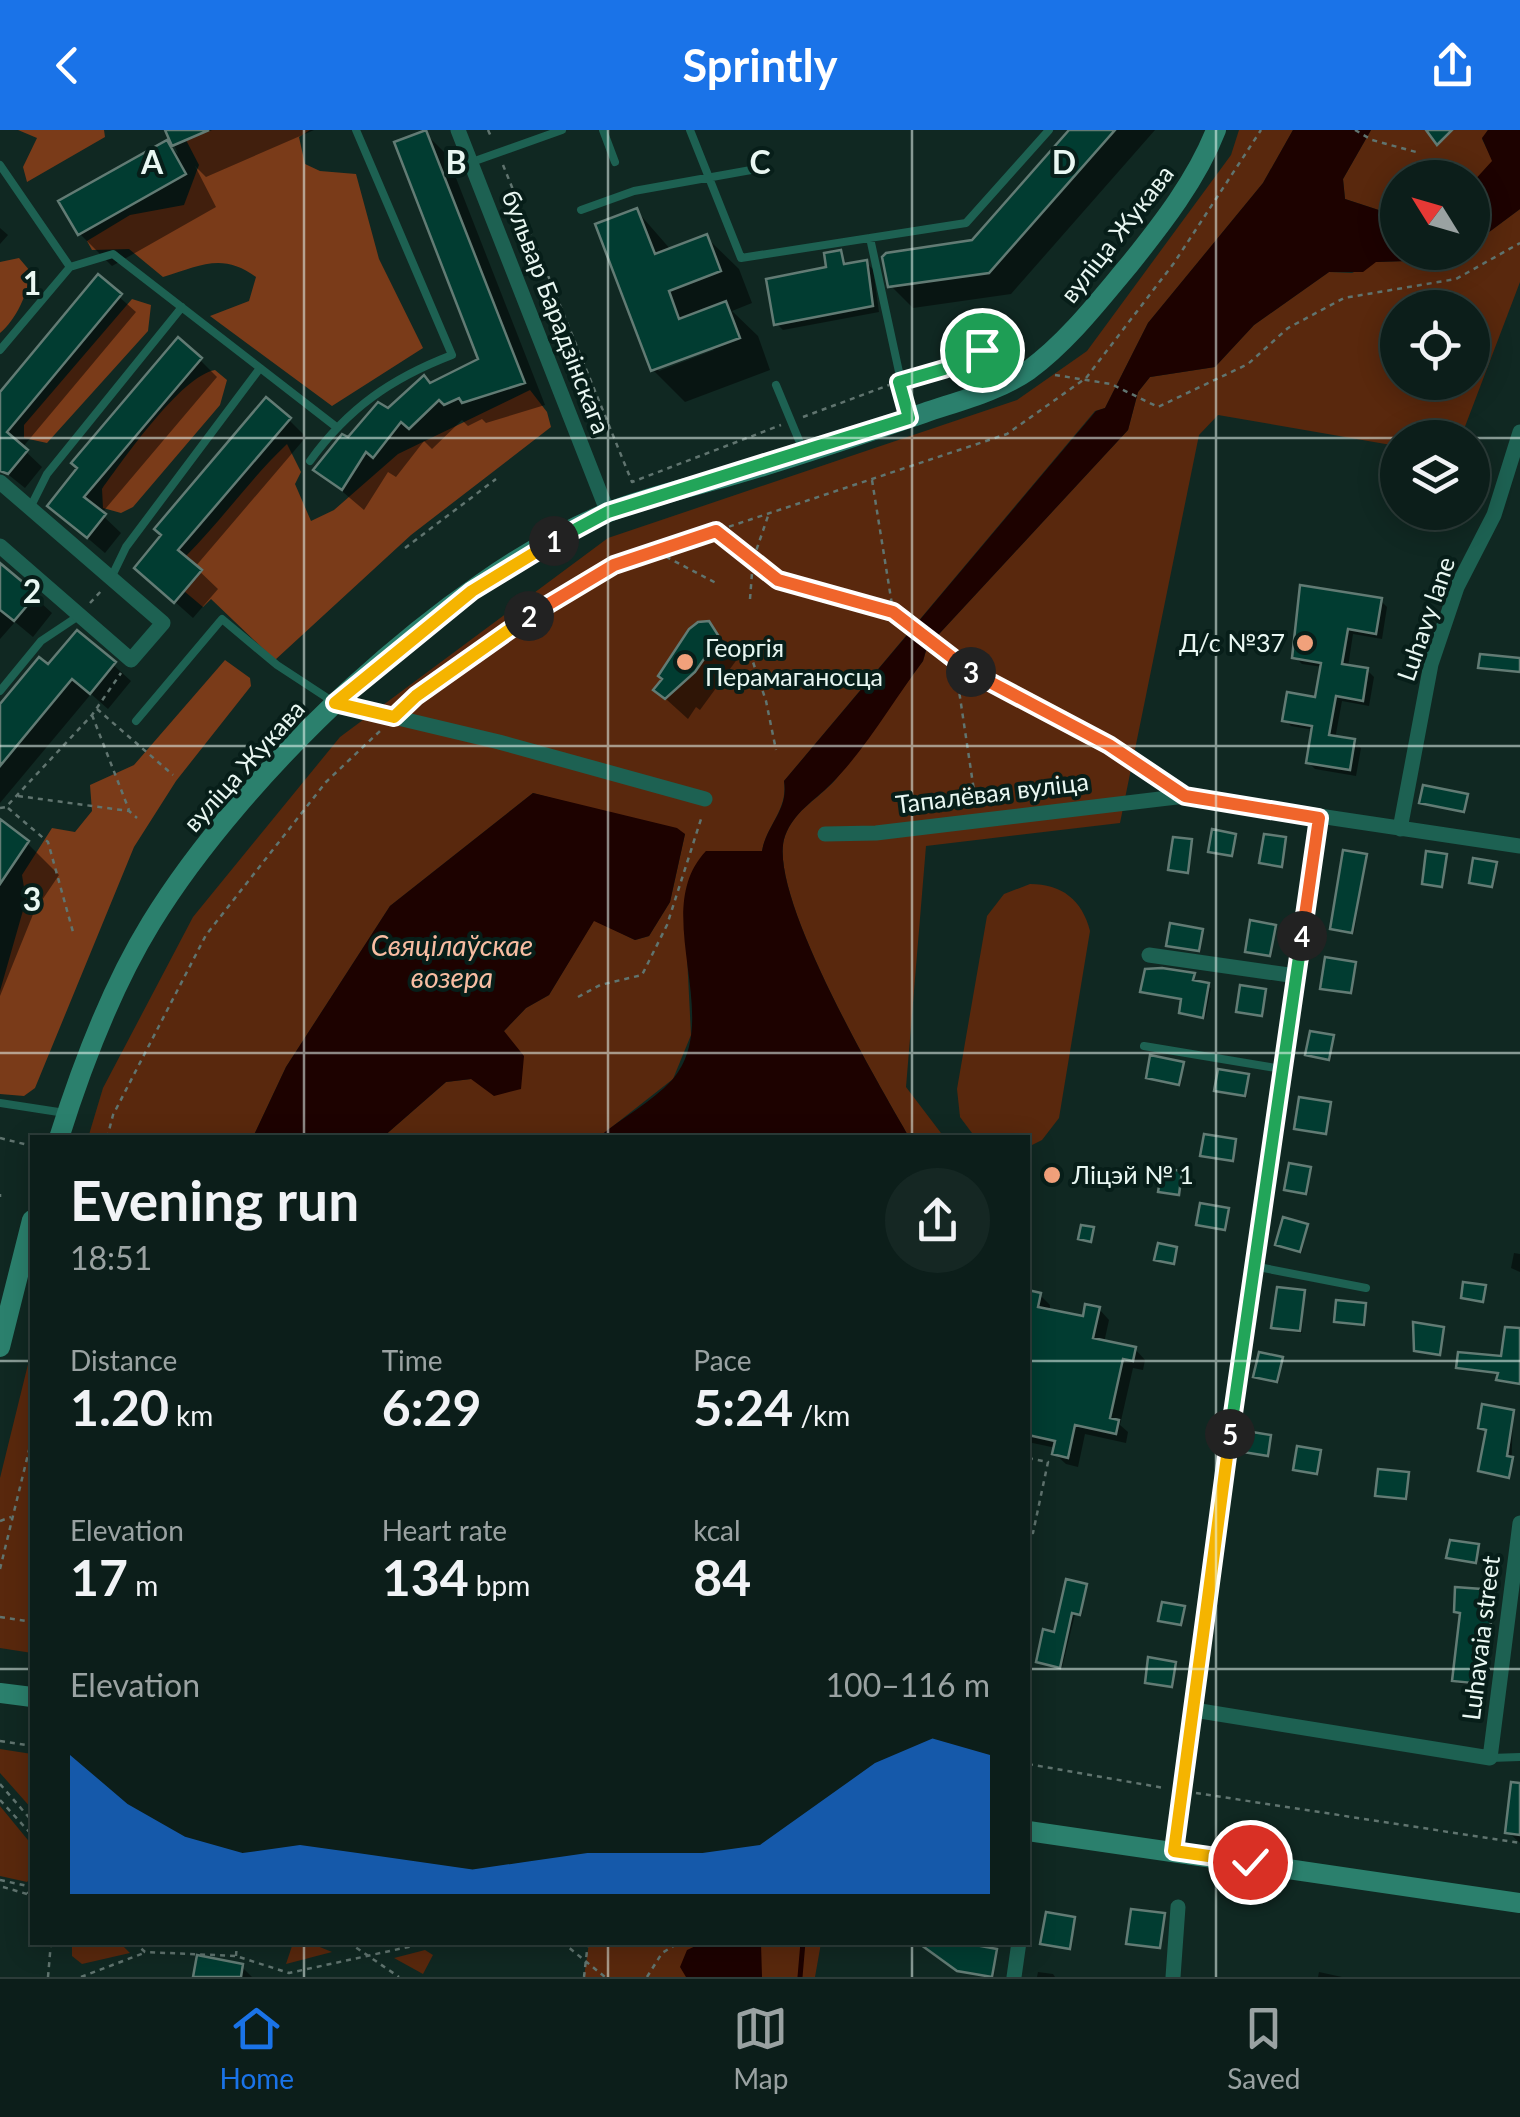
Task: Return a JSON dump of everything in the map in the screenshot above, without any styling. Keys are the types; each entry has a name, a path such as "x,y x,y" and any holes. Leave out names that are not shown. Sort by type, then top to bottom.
{"street":[{"name":"бульвар Барадзінскага","path":"458,130 608,512"},
{"name":"вуліца Жукава","path":"59,1135 100,1024 149,925 239,804 335,703 472,591 538,549 608,512 805,454 1026,372 1073,332 1161,222 1201,165 1216,130"},
{"name":"Luhavy lane","path":"1400,829 1432,664 1457,586 1494,514 1520,432"},
{"path":"0,482 163,623 132,660 0,546"},
{"path":"335,703 705,800"},
{"name":"Тапалёвая вуліца","path":"826,834 876,833 1185,796 1520,846"},
{"path":"1174,1851 1253,1266 1319,818"},
{"path":"1148,955 1296,976"},
{"path":"0,1347 30,1228"},
{"name":"Luhavaia street","path":"1490,1758 1520,1523"},
{"path":"0,1693 30,1698"},
{"path":"1194,1710 1490,1758"},
{"path":"1030,1831 1520,1902"},
{"path":"1173,1977 1178,1907"},
{"path":"1014,1977 1018,1945"}],"lane":[{"path":"310,460 335,426 406,373 452,355 356,130"},
{"path":"472,162 562,130"},
{"path":"603,130 614,162"},
{"path":"690,130 741,258 966,223 1049,130"},
{"path":"0,165 70,266"},
{"path":"581,210 634,191 751,170"},
{"path":"870,238 909,418"},
{"path":"0,350 70,266 113,254 335,426"},
{"path":"30,508 47,474 182,307"},
{"path":"111,578 126,547 260,368"},
{"path":"776,385 805,454"},
{"path":"0,691 42,641 80,615"},
{"path":"136,721 222,619 276,665 335,703"},
{"path":"1144,1046 1282,1069"},
{"path":"0,1103 66,1113"},
{"path":"1253,1266 1366,1288"},
{"path":"1490,1758 1520,1757"}],"path":[{"path":"488,130 632,482 899,382 944,369 982,350"},
{"path":"108,1135 113,1115 206,935 326,782 416,696 546,604 614,565 1007,434 1086,378 1174,263 1262,130"},
{"path":"1355,130 1372,140 1416,152"},
{"path":"1111,384 1158,407 1214,384 1248,364 1288,328 1344,298 1456,279 1520,243"},
{"path":"405,548 496,480"},
{"path":"872,480 893,612"},
{"path":"750,599 753,560 769,513"},
{"path":"716,531 778,580 893,612 954,662 1109,745 1185,796"},
{"path":"656,552 716,583"},
{"path":"80,615 111,578"},
{"path":"750,653 766,700 776,750"},
{"path":"0,808 17,796 92,715 132,660"},
{"path":"954,662 978,818"},
{"path":"96,708 172,775"},
{"path":"92,715 129,811 137,818"},
{"path":"17,796 129,811"},
{"path":"578,997 600,985 642,975 667,925 698,840 705,800"},
{"path":"6,807 48,842 73,932"},
{"path":"0,1138 30,1146"},
{"path":"0,1567 30,1446"},
{"path":"1030,1458 1048,1462 1034,1533 1030,1532"},
{"path":"0,1521 13,1517"},
{"path":"0,1618 30,1622"},
{"path":"0,1740 30,1746"},
{"path":"1030,1764 1520,1843"},
{"path":"0,1784 30,1819"},
{"path":"0,1800 30,1833"},
{"path":"0,1880 30,1888"},
{"path":"3,1887 30,1898"},
{"path":"27,1894 30,1890"},
{"path":"48,1977 51,1945"},
{"path":"137,1945 145,1952"},
{"path":"210,1953 212,1945"},
{"path":"236,1945 236,1956"},
{"path":"352,1945 400,1977"},
{"path":"289,1973 418,1945"},
{"path":"566,1945 606,1977"},
{"path":"584,1977 588,1945"},
{"path":"647,1977 662,1952 675,1945"},
{"path":"81,1977 145,1952 236,1956 294,1977"}],"shaded area":[{"path":"18,130 104,130 105,137 27,182 23,167 37,138"},
{"path":"212,130 310,130 299,137 305,164 320,171 356,174 379,259 423,348 332,406 210,316 249,301 256,277 244,269 221,263 163,277 129,249 92,250 87,241 130,215 184,205 199,165 186,140"},
{"path":"1239,130 1293,130 1263,183 1148,323 1105,408 1095,411 784,781 783,800 762,851 706,851 685,916 691,1035 673,1079 602,1135 385,1135 446,1082 471,1079 504,1031 526,1008 549,995 594,920 635,940 649,936 670,902 685,834 533,793 390,906 286,1067 254,1135 89,1135 103,1088 193,917 340,737 608,538 1017,400 1087,351 1231,155"},
{"path":"1371,130 1488,130 1482,139 1493,161 1490,164 1490,160 1380,160 1380,210 1345,199 1343,179"},
{"path":"1520,209 1520,282 1490,361 1490,290 1380,290 1380,400 1475,400 1467,420 1380,420 1380,443 1218,415 1199,435 1120,823 926,846 906,1087 942,1135 908,1135 851,1033 807,941 783,863 789,827 836,779 923,661 927,647 1128,430 1138,392 1150,377 1215,367 1254,325 1329,272 1352,273 1380,262 1380,270 1490,270 1490,231"},
{"path":"19,258 30,271 27,288 21,305 0,333 0,262"},
{"path":"132,299 151,305 148,331 47,443 24,438 24,425"},
{"path":"215,370 227,380 220,405 133,507 121,513 103,508 102,489 154,421 186,387"},
{"path":"530,390 547,412 551,427 411,535 275,660 211,599 203,607 184,591 202,570 186,556 287,444 301,472 295,484 311,521 334,510 398,454"},
{"path":"225,660 250,678 251,686 176,781 134,847 35,1088 24,1096 0,1094 0,991 26,900 22,875 52,828 75,832 92,811 90,785 134,765"},
{"path":"1030,884 1052,887 1076,903 1090,931 1059,1118 1042,1140 1030,1146 1030,1135 974,1135 960,1117 957,1089 987,916 1004,894"},
{"path":"30,1356 30,1653 0,1648 0,1478"},
{"path":"0,1749 30,1754 30,1807 0,1773"},
{"path":"0,1806 30,1843 30,1878 27,1882 0,1876"},
{"path":"72,1945 122,1945 130,1953 82,1964 72,1956"},
{"path":"292,1945 315,1945 332,1952 286,1964"},
{"path":"589,1945 821,1945 815,1977 584,1977"},
{"path":"425,1950 433,1955 423,1974 394,1958"}],"water":[{"path":"1293,130 1371,130 1343,179 1345,199 1380,210 1380,262 1363,272 1329,272 1254,325 1215,367 1150,377 1138,392 1128,430 927,647 923,661 868,740 831,784 799,813 785,836 783,863 807,941 851,1033 908,1135 602,1135 664,1088 687,1055 692,1027 684,904 690,876 706,851 762,851 781,809 784,781 1096,411 1105,408 1148,323 1263,183"},
{"path":"1488,130 1520,130 1520,209 1490,231 1492,161 1482,138"},
{"name":"Свяцілаўскае возера","path":"533,793 677,828 685,834 670,902 649,936 635,940 594,921 549,995 526,1008 504,1031 524,1056 521,1089 494,1096 471,1079 446,1082 385,1135 254,1135 286,1067 390,906"},
{"path":"698,1945 761,1945 762,1977 686,1977 680,1967 687,1950"}],"building":[{"path":"165,130 209,130 172,146"},
{"path":"426,130 525,383 462,403 459,398 444,405 439,400 409,429 401,422 373,458 366,452 342,490 313,470 342,434 348,437 378,402 388,408 424,375 430,383 478,359 394,142"},
{"path":"1069,130 1115,130 989,273 888,287 882,257 886,253 972,240"},
{"path":"1426,130 1452,130 1437,145"},
{"path":"167,140 186,174 78,235 58,201"},
{"path":"637,208 655,254 707,234 721,271 669,291 679,319 726,301 740,338 651,371 595,224"},
{"path":"841,250 844,264 867,260 873,306 774,325 766,279 826,267 824,253"},
{"path":"98,274 122,294 7,432 28,450 8,474 0,471 0,392"},
{"path":"178,337 202,358 84,497 106,514 87,538 47,506 77,468 71,463"},
{"path":"266,397 291,418 178,550 202,570 174,603 134,568 161,535 154,529"},
{"path":"0,563 37,594 14,621 0,610"},
{"path":"1300,585 1382,598 1376,634 1348,629 1342,664 1368,668 1363,701 1336,696 1329,735 1355,739 1350,770 1306,763 1312,726 1282,721 1287,692 1315,697 1321,663 1292,658"},
{"name":"Георгія Перамаганосца","path":"709,621 718,635 713,646 695,672 665,699 653,690 662,679 658,676 689,629 698,622"},
{"path":"77,630 116,662 90,694 72,679 0,766 0,704 39,657 48,664"},
{"path":"1480,654 1520,658 1520,672 1478,668"},
{"path":"1423,785 1468,794 1464,812 1419,803"},
{"path":"0,819 29,841 0,884"},
{"path":"1212,829 1236,834 1232,856 1208,852"},
{"path":"1264,834 1286,837 1282,867 1259,863"},
{"path":"1173,837 1192,839 1188,873 1168,870"},
{"path":"1343,850 1367,854 1352,933 1330,929"},
{"path":"1426,851 1447,854 1442,887 1422,884"},
{"path":"1473,858 1497,862 1492,887 1469,883"},
{"path":"1250,920 1276,925 1270,956 1245,952"},
{"path":"1170,923 1203,929 1199,951 1166,946"},
{"path":"1325,957 1356,962 1351,993 1320,989"},
{"path":"1145,969 1195,973 1193,980 1209,983 1203,1018 1179,1013 1181,999 1140,992"},
{"path":"1240,985 1266,989 1262,1016 1236,1012"},
{"path":"1310,1031 1334,1035 1329,1060 1305,1055"},
{"path":"1150,1055 1184,1062 1179,1085 1146,1078"},
{"path":"1218,1069 1249,1074 1245,1096 1214,1091"},
{"path":"1299,1097 1331,1102 1326,1134 1294,1129"},
{"path":"1204,1134 1236,1139 1233,1161 1200,1156"},
{"path":"1289,1163 1311,1167 1306,1194 1284,1190"},
{"path":"1162,1168 1182,1171 1179,1195 1158,1192"},
{"path":"1200,1203 1229,1208 1225,1230 1196,1225"},
{"path":"1283,1217 1308,1224 1300,1252 1275,1245"},
{"path":"1081,1225 1094,1227 1091,1242 1078,1239"},
{"path":"1158,1243 1177,1247 1174,1264 1154,1260"},
{"path":"1463,1282 1486,1285 1483,1302 1461,1298"},
{"path":"1277,1287 1305,1290 1300,1331 1271,1328"},
{"path":"1030,1290 1041,1293 1038,1307 1083,1316 1085,1304 1100,1307 1093,1338 1136,1347 1133,1361 1123,1359 1110,1418 1119,1420 1116,1434 1075,1425 1068,1458 1052,1454 1055,1441 1030,1435"},
{"path":"1336,1300 1366,1303 1364,1325 1334,1322"},
{"path":"1413,1322 1444,1327 1440,1355 1414,1351"},
{"path":"1505,1327 1520,1328 1520,1384 1496,1380 1498,1373 1456,1368 1458,1352 1501,1356"},
{"path":"1259,1352 1283,1357 1277,1382 1253,1377"},
{"path":"1482,1404 1514,1410 1507,1456 1513,1457 1509,1478 1478,1471 1486,1430 1478,1428"},
{"path":"1246,1431 1271,1435 1268,1456 1243,1452"},
{"path":"1297,1446 1321,1450 1317,1474 1293,1470"},
{"path":"1378,1469 1409,1472 1406,1499 1375,1496"},
{"path":"1450,1540 1479,1544 1476,1563 1446,1558"},
{"path":"1066,1579 1087,1584 1080,1615 1072,1613 1060,1668 1036,1662 1043,1629 1054,1632"},
{"path":"1455,1587 1495,1590 1483,1684 1452,1681 1460,1613 1454,1612"},
{"path":"1162,1602 1185,1606 1181,1625 1158,1621"},
{"path":"1148,1657 1176,1662 1172,1687 1145,1683"},
{"path":"1511,1782 1520,1783 1520,1835 1505,1833"},
{"path":"1131,1909 1165,1913 1160,1948 1126,1944"},
{"path":"1046,1912 1075,1917 1070,1949 1040,1944"},
{"path":"921,1945 997,1949 992,1977 957,1971"},
{"path":"197,1955 243,1964 241,1977 193,1977"}],"waterway":[{"path":"800,1977 803,1945"}],"place":[{"name":"Д/с №37","path":"1305,643"},
{"name":"Георгія Перамаганосца","path":"685,662"},
{"name":"Ліцэй № 1","path":"1052,1175"}],"route":[{"path":"982,350 944,369 899,382 909,418 805,454 608,512 538,549 472,591 335,703 394,717 416,696 546,604 614,565 716,531 778,580 893,612 954,662 1109,745 1185,796 1319,818 1246,1314 1174,1851 1250,1862"}]}
